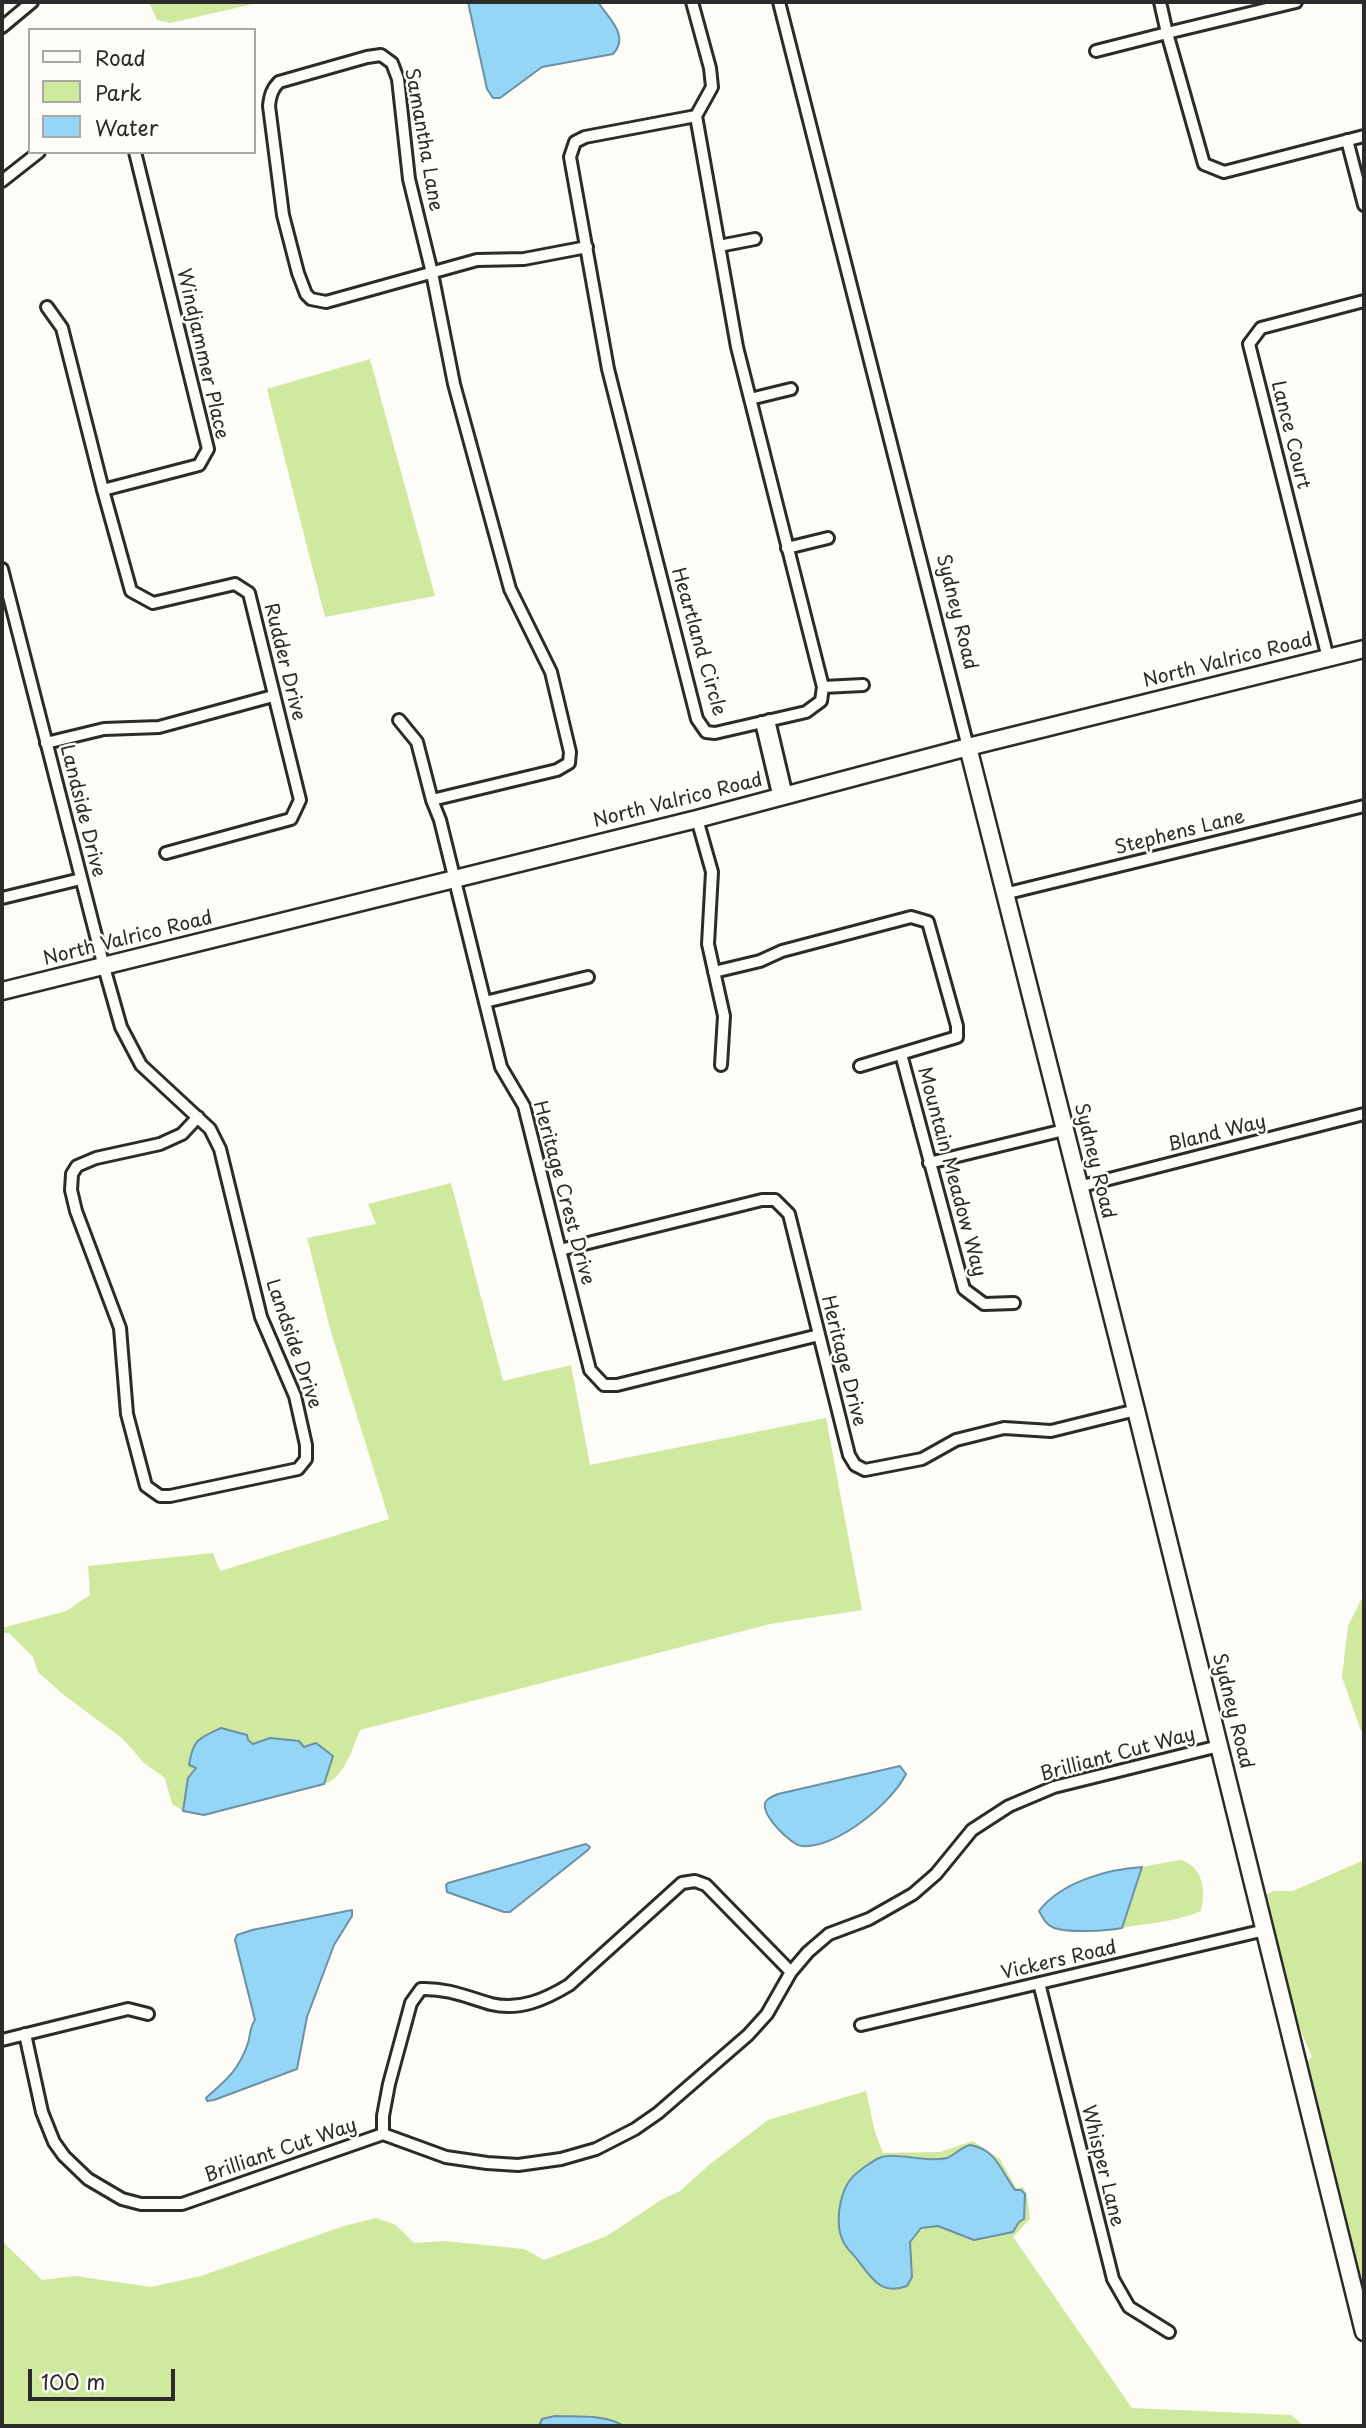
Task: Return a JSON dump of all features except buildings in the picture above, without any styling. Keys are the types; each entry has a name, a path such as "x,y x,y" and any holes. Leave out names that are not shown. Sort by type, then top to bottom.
{"street":[{"path":"2,27 32,2"},
{"path":"692,2 710,68 712,88 696,116 737,347 787,548 823,687 863,685"},
{"name":"Sydney Road","path":"779,2 1136,1410 1364,2332"},
{"path":"1160,2 1203,164 1224,172 1364,136"},
{"path":"1096,51 1296,2"},
{"name":"Samantha Lane","path":"432,800 557,770 569,763 570,752 551,673 510,589 454,384 432,273 409,180 398,79 392,63 381,55 367,57 279,82 270,96 279,186 290,247 306,294 311,299 326,302 432,273 477,260 524,259 587,247"},
{"name":"Heartland Circle","path":"696,116 585,137 575,142 570,157 608,369 697,719 706,733 806,712 821,701 823,687"},
{"path":"1347,140 1364,205"},
{"path":"3,178 36,154"},
{"name":"Windjammer Place","path":"103,490 199,466 208,449 135,154"},
{"path":"719,246 755,239"},
{"name":"Lance Court","path":"1328,658 1249,344 1261,328 1364,301"},
{"name":"Rudder Drive","path":"47,307 62,328 131,591 153,603 235,584 249,593 300,800 292,819 166,853"},
{"path":"750,399 791,389"},
{"path":"787,548 828,538"},
{"name":"Landside Drive","path":"2,569 121,1027 141,1065 198,1117 210,1129 220,1149 261,1317 295,1396 306,1445 306,1459 298,1469 160,1496 146,1486 127,1414 120,1328 76,1211 71,1190 72,1174 77,1166 96,1158 160,1144 182,1134 198,1117"},
{"name":"North Valrico Road","path":"2,991 697,819 968,747 1364,649"},
{"path":"46,743 104,729 159,727 273,696"},
{"name":"Heritage Crest Drive","path":"399,720 417,742 440,820 501,1067 524,1106 590,1370 604,1385 617,1385 819,1335"},
{"path":"765,721 783,797"},
{"name":"Stephens Lane","path":"1004,894 1364,806"},
{"path":"697,819 712,872 708,944 724,1016 721,1065"},
{"path":"2,898 81,879"},
{"path":"714,972 911,917 928,922 957,1026 957,1037 860,1066"},
{"path":"485,1002 588,977"},
{"name":"Mountain Meadow Way","path":"901,1054 964,1289 984,1304 1014,1303"},
{"name":"Bland Way","path":"1078,1187 1364,1114"},
{"path":"929,1163 1064,1130"},
{"name":"Heritage Drive","path":"560,1250 762,1199 775,1200 789,1214 849,1455 855,1465 865,1470 922,1459 956,1440 1004,1428 1051,1431 1136,1410"},
{"name":"Brilliant Cut Way","path":"25,2034 42,2112 54,2142 64,2156 88,2179 122,2199 159,2206 182,2204 383,2134 446,2157 518,2165 561,2160 596,2148 635,2129 658,2113 748,2035 767,2014 791,1972 807,1952 829,1934 869,1919 913,1894 936,1874 972,1830 1009,1806 1054,1787 1219,1746"},
{"path":"383,2134 383,2116 389,2084 411,2003 421,1989 438,1989 494,2005 525,2005 548,1998 569,1984 682,1883 695,1881 706,1885 791,1972"},
{"name":"Vickers Road","path":"861,2025 1265,1930"},
{"name":"Whisper Lane","path":"1039,1983 1113,2279 1129,2307 1169,2332"},
{"path":"2,2040 128,2009 148,2014"}],"green space":[{"path":"149,2 262,2 170,23 157,20"},
{"path":"370,359 435,596 325,617 267,389"},
{"path":"451,1183 503,1381 571,1365 590,1465 826,1418 862,1610 770,1624 360,1730 343,1769 324,1784 333,1756 303,1747 299,1741 270,1738 253,1744 220,1728 203,1738 193,1751 189,1764 197,1768 186,1790 183,1811 172,1804 165,1778 144,1763 123,1739 38,1672 33,1657 9,1633 2,1633 2,1628 66,1611 90,1595 88,1566 213,1553 220,1571 389,1519 331,1332 307,1238 376,1224 368,1204"},
{"path":"1364,1594 1364,1732 1361,1731 1342,1677 1348,1626"},
{"path":"1180,1860 1194,1868 1201,1880 1201,1911 1172,1920 1122,1928 1142,1867"},
{"path":"1364,1860 1364,2308 1304,2064 1312,2057 1281,1975 1276,1958 1273,1926 1270,1926 1262,1896 1274,1891 1293,1891"},
{"path":"866,2091 875,2132 883,2153 940,2152 973,2141 1000,2159 1016,2188 1023,2187 1027,2195 1030,2219 1013,2237 1132,2408 1291,2415 1304,2426 2,2426 2,2241 42,2280 75,2276 151,2287 201,2276 344,2226 376,2218 396,2225 414,2243 445,2241 524,2249 544,2260 607,2236 661,2200 680,2191 768,2120"}],"water":[{"path":"468,2 598,2 619,34 618,47 613,54 542,67 500,98 493,98 487,89"},
{"path":"221,1728 247,1735 253,1744 270,1738 299,1741 304,1747 316,1743 333,1756 324,1784 204,1815 183,1811 188,1778 196,1768 189,1765 195,1745 202,1737"},
{"path":"900,1766 906,1774 889,1798 862,1822 831,1840 816,1845 802,1846 791,1841 772,1822 765,1809 767,1800 778,1794"},
{"path":"586,1844 590,1847 588,1850 510,1912 447,1892 448,1883"},
{"path":"1142,1867 1122,1928 1060,1930 1049,1925 1039,1911 1060,1892 1086,1879"},
{"path":"352,1910 352,1916 334,1945 307,2017 297,2069 207,2101 206,2098 239,2063 255,2020 235,1940 237,1935"},
{"path":"970,2145 979,2147 992,2156 1015,2190 1021,2190 1025,2194 1024,2219 1013,2232 974,2240 938,2226 921,2228 910,2242 912,2277 907,2286 890,2289 883,2287 847,2248 841,2235 839,2212 848,2183 863,2168 882,2157 947,2158"},
{"path":"555,2416 600,2418 624,2426 539,2426 542,2419"}]}
